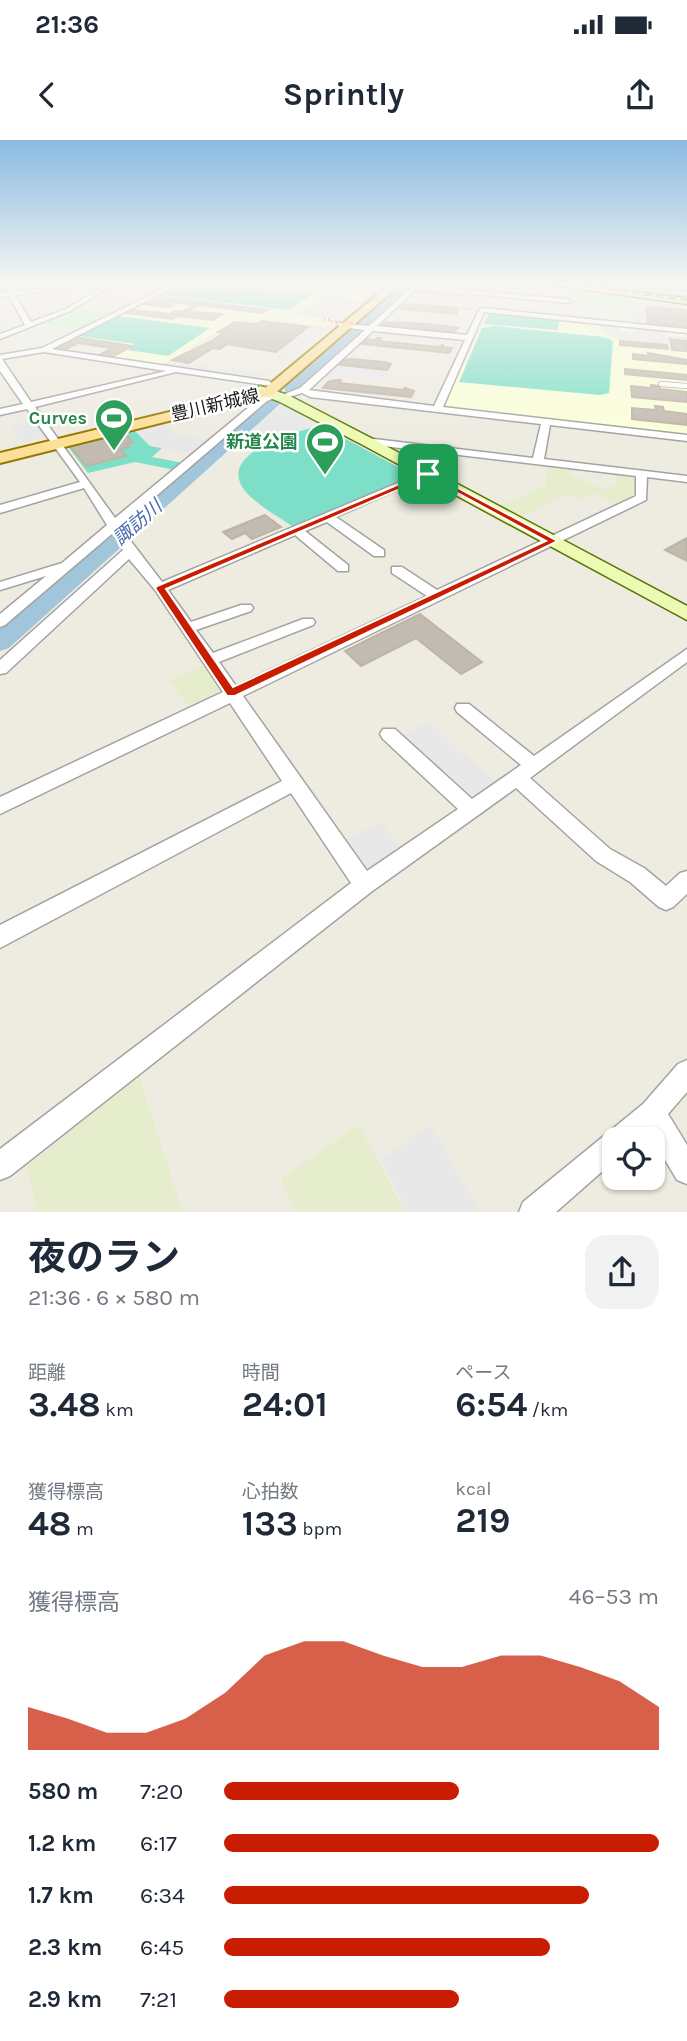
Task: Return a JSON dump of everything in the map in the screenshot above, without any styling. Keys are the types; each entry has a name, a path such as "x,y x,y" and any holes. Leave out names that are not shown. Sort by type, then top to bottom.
{"main road":[{"name":"豊川新城線","path":"0,456 244,396 271,392 330,335"}],"street":[{"path":"72,335 1,365 87,484 129,549 160,588 364,885"},
{"path":"303,390 360,335"},
{"path":"439,335 469,338"},
{"path":"437,409 470,335"},
{"path":"44,349 180,370 271,392 687,614"},
{"path":"0,412 180,370"},
{"path":"0,622 67,566 117,529 271,392 303,390 310,394 687,438"},
{"path":"538,461 545,422"},
{"path":"366,441 687,479"},
{"path":"160,588 428,474"},
{"path":"0,806 642,498 641,474"},
{"path":"0,509 87,484"},
{"path":"328,517 379,554"},
{"path":"296,530 343,568"},
{"path":"0,669 129,549"},
{"path":"0,586 67,566"},
{"path":"397,570 436,595"},
{"path":"187,628 246,608"},
{"path":"209,660 308,622"},
{"path":"0,1166 364,885 687,654"},
{"path":"463,708 603,855 637,875 666,900 687,880"},
{"path":"389,734 471,810"},
{"path":"0,937 294,783"},
{"path":"635,1127 652,1113 687,1073"},
{"path":"652,1113 687,1170"},
{"path":"533,1212 602,1154"}],"lane":[{"path":"661,384 687,386"}],"shaded area":[{"path":"212,335 161,366 110,358 133,345 74,336"},
{"path":"299,335 319,335 286,361 275,360 284,352 279,351"},
{"path":"418,335 460,341 457,345 371,336"},
{"path":"477,335 687,335 687,436 444,407"},
{"path":"609,335 687,337 687,340 669,339 668,344 619,340"},
{"path":"173,362 267,374 258,381 182,369 184,367 169,364"},
{"path":"339,366 388,371 381,381 330,375"},
{"path":"284,405 313,422 311,427 274,439 252,431 280,406"},
{"path":"35,420 47,437 21,443 10,426"},
{"path":"161,421 175,434 210,440 194,454 151,446 133,428"},
{"path":"547,465 571,468 570,474 604,490 618,483 614,473 633,475 638,477 639,496 619,506 595,493 579,500 566,494 518,518 499,507 546,485"},
{"path":"204,666 221,689 219,693 188,707 170,680"},
{"path":"427,722 499,784 474,802 399,739"},
{"path":"381,822 403,851 374,869 365,867 346,839"},
{"path":"139,1076 182,1211 37,1211 27,1167"},
{"path":"359,1125 404,1211 295,1211 281,1178"},
{"path":"430,1125 479,1211 407,1211 381,1159"}],"green space":[{"path":"199,335 168,356 128,350 135,344 79,336"},
{"path":"479,335 584,335 613,341 609,393 600,395 459,382"},
{"name":"新道公園","path":"320,425 413,477 292,526 261,506 245,491 239,477 241,465 262,446"},
{"name":"Curves","path":"132,428 150,446 162,448 152,457 184,463 175,470 135,462 88,473 66,444"}],"building":[{"path":"220,335 298,335 276,352 227,344 220,349 213,348 189,363 172,360"},
{"path":"74,337 132,346 110,358 98,356 112,348 78,343 62,351 49,349"},
{"path":"381,338 379,341 438,347 443,345 442,347 452,348 449,353 362,344 365,339"},
{"path":"670,339 687,341 687,351 672,350"},
{"path":"620,341 667,345 668,349 620,345"},
{"path":"648,353 687,360 687,364 633,359 633,354 649,356"},
{"path":"344,360 391,364 387,370 340,365"},
{"path":"625,369 687,375 687,380 625,374"},
{"path":"341,380 339,383 414,391 411,397 323,388 328,382"},
{"path":"651,385 660,386 660,389 687,392 687,402 632,397 631,386 651,388"},
{"path":"122,405 130,413 110,418 101,410"},
{"path":"655,406 663,407 664,411 687,414 687,425 632,419 632,408 656,410"},
{"path":"122,431 133,442 127,444 129,447 120,450 126,456 86,466 68,444"},
{"path":"265,515 281,527 252,539 245,533 232,539 223,532"},
{"path":"687,538 687,561 665,550"},
{"path":"420,614 482,662 461,674 416,638 361,666 345,651"}],"waterway":[{"name":"諏訪川","path":"292,389 353,335"},
{"name":"諏訪川","path":"0,642 274,401"}],"place":[{"name":"Curves","path":"114,452"},
{"name":"新道公園","path":"325,476"}],"route":[{"path":"428,474 553,541 231,693 160,588 428,474"}]}
